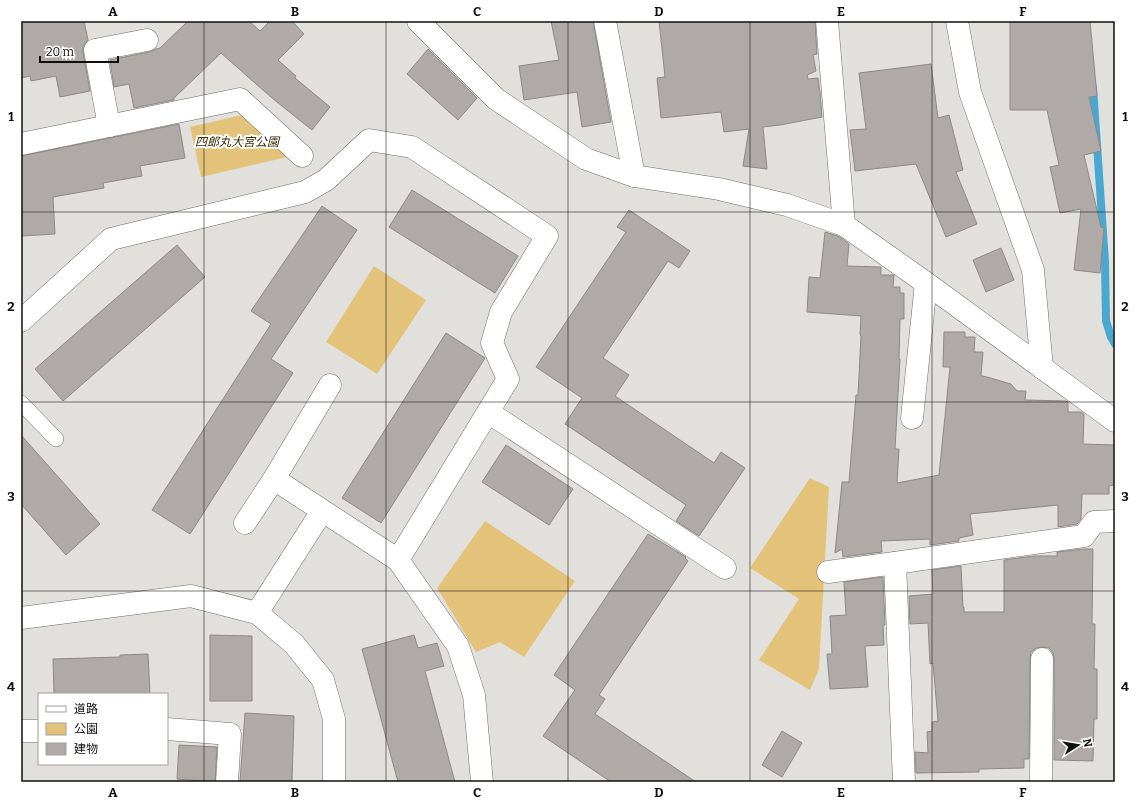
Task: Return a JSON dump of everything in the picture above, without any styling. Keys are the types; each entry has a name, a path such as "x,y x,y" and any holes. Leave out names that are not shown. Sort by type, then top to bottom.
{"street":[{"path":"418,21 496,99 586,160 634,176 719,189 787,206 844,225 1115,421"},
{"path":"605,21 634,176"},
{"path":"827,21 844,225"},
{"path":"957,21 970,92 1033,270 1042,368"},
{"path":"109,126 95,50 147,40"},
{"path":"21,144 240,99 302,156"},
{"path":"21,321 111,239 305,192 326,180 369,140 412,147 547,236 501,312 492,343 508,379 398,560"},
{"path":"912,418 926,283"},
{"path":"245,523 274,479 330,385"},
{"path":"488,412 726,568"},
{"path":"274,479 398,560 458,646 474,695 482,782"},
{"path":"257,613 322,511"},
{"path":"828,572 1084,536 1094,522 1115,520"},
{"path":"895,563 904,782"},
{"path":"21,618 191,596 257,613 294,644 323,680 334,719 334,782"},
{"path":"1041,782 1042,660"},
{"path":"168,729 230,734 227,782"},
{"path":"21,731 38,731"}],"lane":[{"path":"21,403 56,439"}],"green space":[{"name":"四郎丸大宮公園","path":"246,114 291,156 201,177 190,127"},
{"path":"374,266 426,300 377,374 326,342"},
{"path":"810,478 829,487 819,669 810,690 759,660 799,599 750,568"},
{"path":"485,521 575,581 524,657 500,642 476,652 437,588"}],"building":[{"path":"21,21 84,21 88,40 83,46 83,52 90,91 60,97 56,76 31,81 30,76 21,78"},
{"path":"188,21 249,21 260,31 270,21 292,21 304,34 278,60 296,76 295,78 330,107 312,130 272,98 221,53 174,98 174,100 134,108 129,84 114,87 110,60 149,52 160,48"},
{"path":"551,21 593,21 611,122 582,127 577,92 524,100 519,66 559,60"},
{"path":"659,21 815,21 817,54 813,55 816,71 807,75 808,79 818,78 822,117 763,127 767,169 743,166 749,129 724,132 721,112 661,118 657,78 665,77"},
{"path":"1010,21 1090,21 1097,96 1089,97 1101,151 1084,155 1101,227 1104,228 1100,273 1074,270 1081,209 1060,213 1050,167 1059,165 1047,110 1010,110"},
{"path":"428,49 477,98 458,120 407,74"},
{"path":"931,64 938,118 949,115 963,170 956,172 977,224 946,237 916,164 855,171 850,130 866,129 859,73"},
{"path":"179,124 185,158 140,166 142,176 103,183 104,188 53,197 55,234 21,236 21,156"},
{"path":"412,190 518,256 495,293 389,227"},
{"path":"322,206 357,230 271,359 293,373 190,534 152,510 271,324 251,311"},
{"path":"629,210 690,251 679,268 668,261 603,358 629,375 615,396 714,463 721,452 745,468 699,536 676,521 686,505 565,424 582,398 536,367 626,232 617,227"},
{"path":"825,232 838,236 849,244 847,266 881,267 881,275 894,275 893,287 900,287 900,293 904,293 904,319 900,319 900,359 895,449 899,449 897,483 939,475 950,367 943,367 944,332 965,332 965,337 975,337 974,352 983,352 982,376 1011,384 1017,391 1026,391 1025,400 1068,402 1068,412 1081,412 1084,414 1083,444 1115,445 1115,485 1109,486 1109,494 1082,494 1081,519 1077,524 1058,527 1058,505 970,514 973,535 959,538 959,541 930,545 930,539 881,541 882,552 843,557 842,549 835,553 842,482 849,482 856,395 858,395 861,316 807,312 809,277 820,278"},
{"path":"177,245 205,277 63,401 35,369"},
{"path":"1001,248 1014,280 986,292 973,260"},
{"path":"446,333 485,358 381,523 342,498"},
{"path":"21,435 100,524 66,555 21,504"},
{"path":"506,445 573,489 549,525 482,482"},
{"path":"648,534 686,557 685,558 688,561 599,695 605,699 595,714 696,782 611,782 543,736 575,690 554,675"},
{"path":"1093,549 1092,624 1095,624 1094,669 1097,669 1097,719 1094,719 1093,761 1054,760 1054,659 1053,653 1049,648 1042,647 1036,648 1031,652 1029,759 1024,759 1024,768 979,769 979,772 916,773 915,752 928,753 927,732 932,731 932,722 938,721 933,663 930,664 928,623 910,624 909,596 933,594 932,570 961,566 964,612 1004,612 1004,560 1034,556 1057,556 1057,552"},
{"path":"883,577 885,625 883,625 884,645 865,646 868,687 830,689 827,654 832,654 830,616 846,615 844,582"},
{"path":"210,635 252,636 252,701 210,701"},
{"path":"414,635 418,648 437,643 444,666 425,671 455,782 398,782 362,649"},
{"path":"148,654 150,693 54,693 53,659 120,657 120,655"},
{"path":"245,713 294,716 292,782 240,782"},
{"path":"782,731 802,743 782,777 762,765"},
{"path":"179,745 217,747 215,782 177,779"}],"waterway":[{"path":"1093,87 1105,262 1106,321 1115,344"}]}
